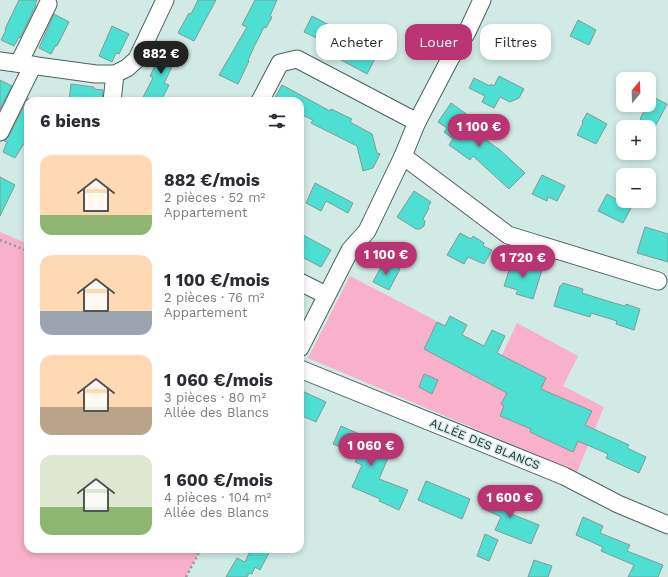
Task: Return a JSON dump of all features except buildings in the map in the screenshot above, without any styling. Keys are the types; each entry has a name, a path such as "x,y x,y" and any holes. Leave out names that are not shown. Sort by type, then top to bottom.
{"street":[{"path":"0,61 96,74 115,74 127,68 137,59 165,0"},
{"path":"304,340 350,250 367,232 403,156 417,122 450,59 467,32 482,0"},
{"path":"0,132 48,4"},
{"path":"262,97 280,64 297,59 417,122"},
{"path":"112,97 115,74"},
{"path":"403,156 508,235 658,281"},
{"path":"304,284 326,295"},
{"name":"ALLÉE DES BLANCS","path":"304,371 564,476 618,504 668,525"}],"path":[{"path":"0,240 24,250"},
{"path":"186,577 199,553"}],"shaded area":[{"path":"0,232 24,242 24,553 199,553 186,577 0,577"},
{"path":"350,276 502,355 517,323 578,356 563,386 604,407 577,472 308,358"}]}
